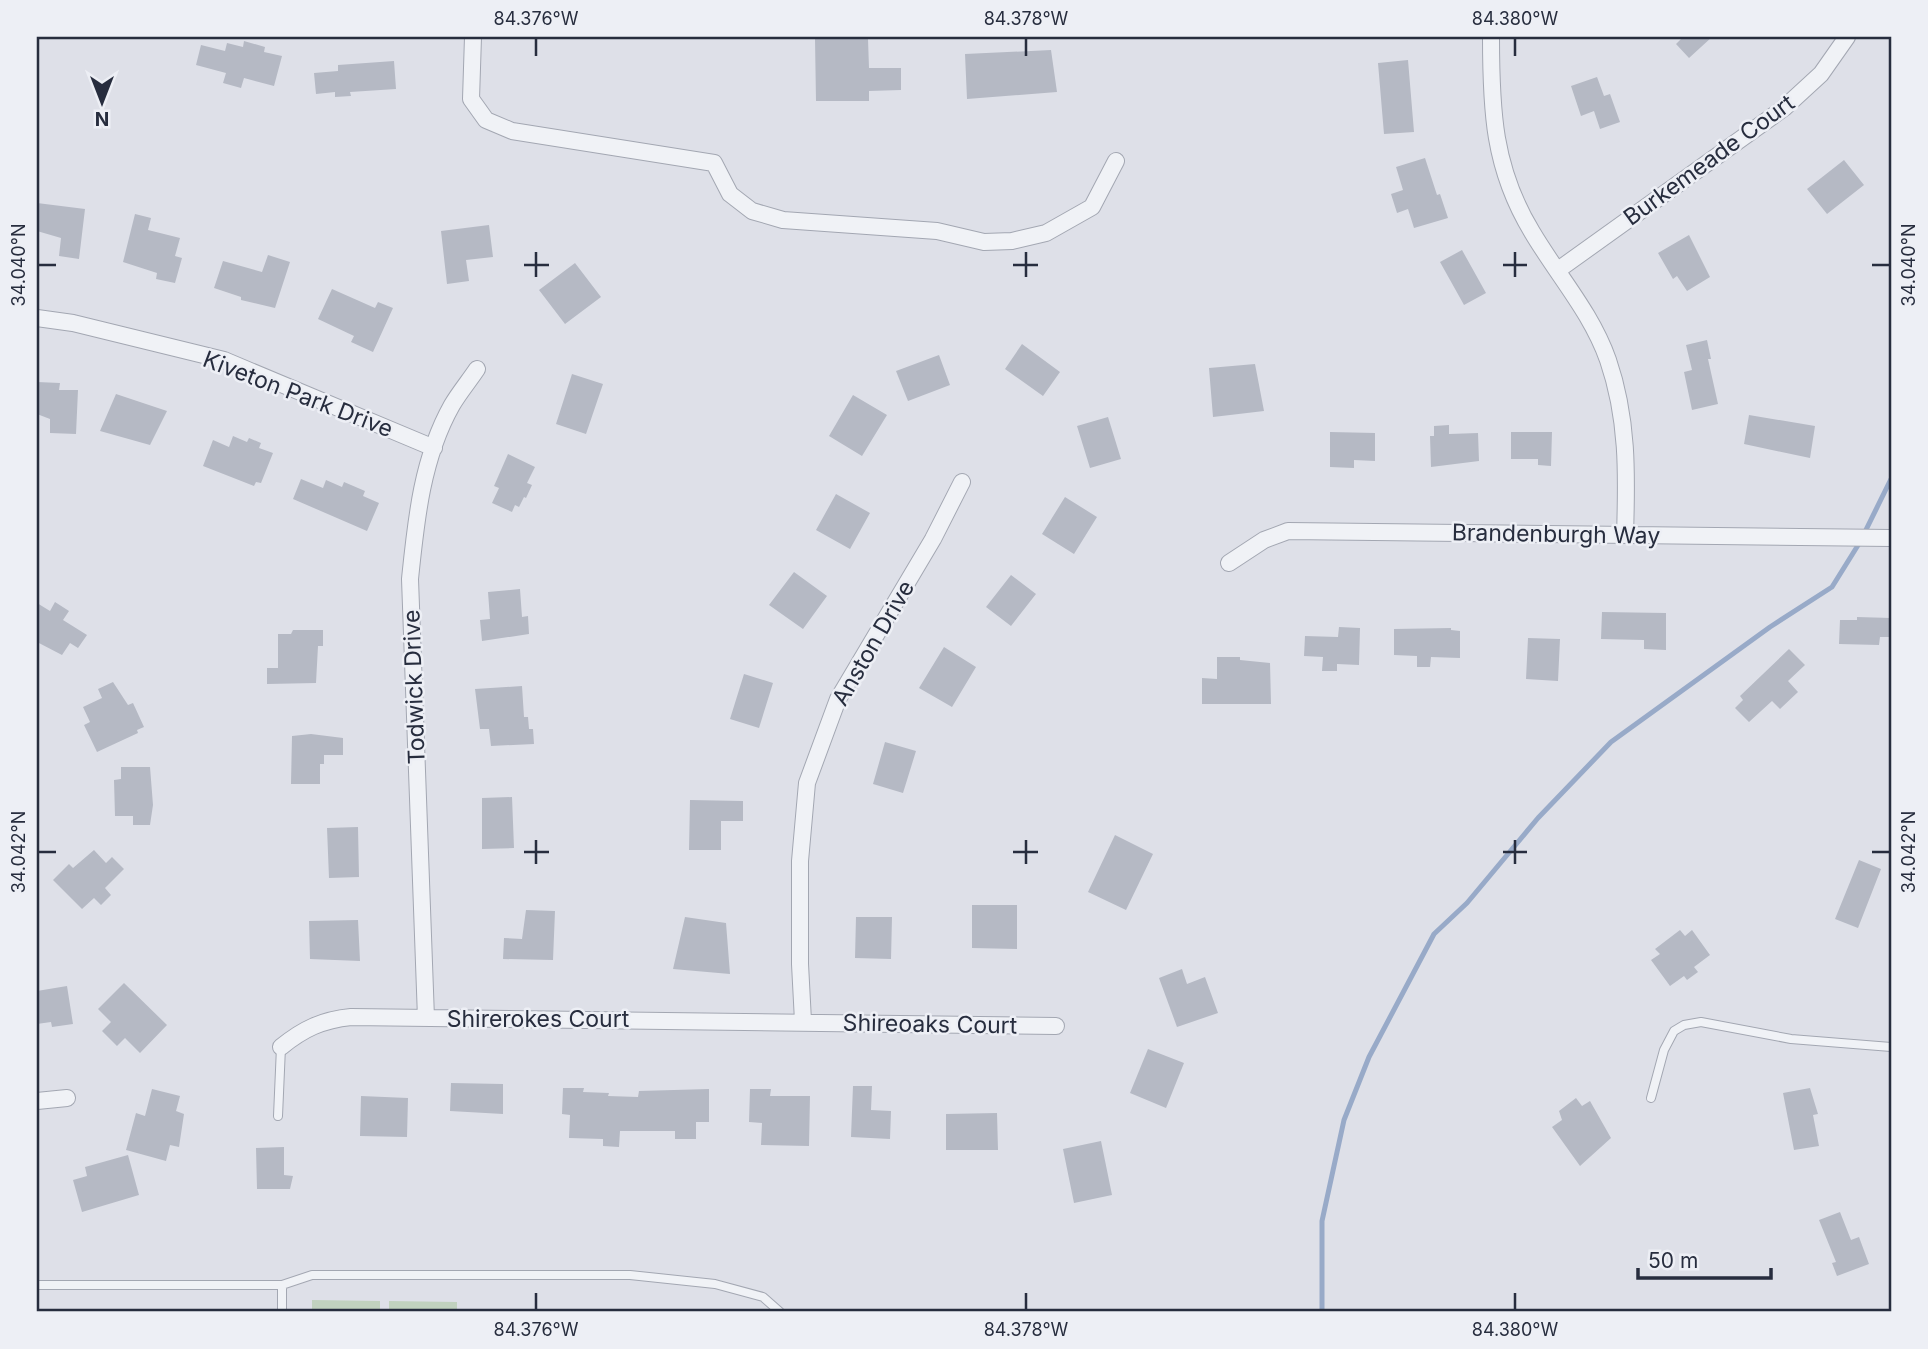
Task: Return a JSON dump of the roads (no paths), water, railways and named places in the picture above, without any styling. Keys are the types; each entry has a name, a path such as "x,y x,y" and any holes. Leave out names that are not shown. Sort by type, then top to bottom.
{"street":[{"path":"473,37 471,99 486,120 512,131 714,163 730,194 752,211 783,220 937,231 984,242 1012,241 1046,233 1092,207 1116,161"},
{"path":"1491,37 1490,107 1497,147 1516,201 1532,232 1594,328 1618,391 1628,457 1625,535"},
{"name":"Burkemeade Court","path":"1558,270 1784,108 1821,74 1847,37"},
{"name":"Kiveton Park Drive","path":"37,318 73,323 224,360 433,448"},
{"name":"Todwick Drive","path":"426,1018 410,579 416,512 433,448 452,405 477,369"},
{"name":"Anston Drive","path":"803,1021 800,861 807,783 838,699 933,539 962,482"},
{"name":"Brandenburgh Way","path":"1228,563 1264,540 1288,531 1891,538"},
{"name":"Shirerokes Court","path":"281,1047 303,1029 332,1019 803,1021"},
{"name":"Shireoaks Court","path":"803,1021 1056,1026"},
{"path":"37,1101 67,1098"}],"lane":[{"path":"1651,1098 1664,1050 1674,1031 1684,1025 1701,1022 1791,1039 1891,1047"},
{"path":"278,1115 281,1047"},
{"path":"37,1285 282,1285 312,1275 630,1275 715,1284 763,1297 780,1312"},
{"path":"282,1285 282,1312"}],"waterway":[{"path":"1322,1312 1322,1221 1344,1120 1369,1057 1434,934 1467,903 1538,818 1611,742 1770,627 1832,587 1860,542 1891,479"}]}
